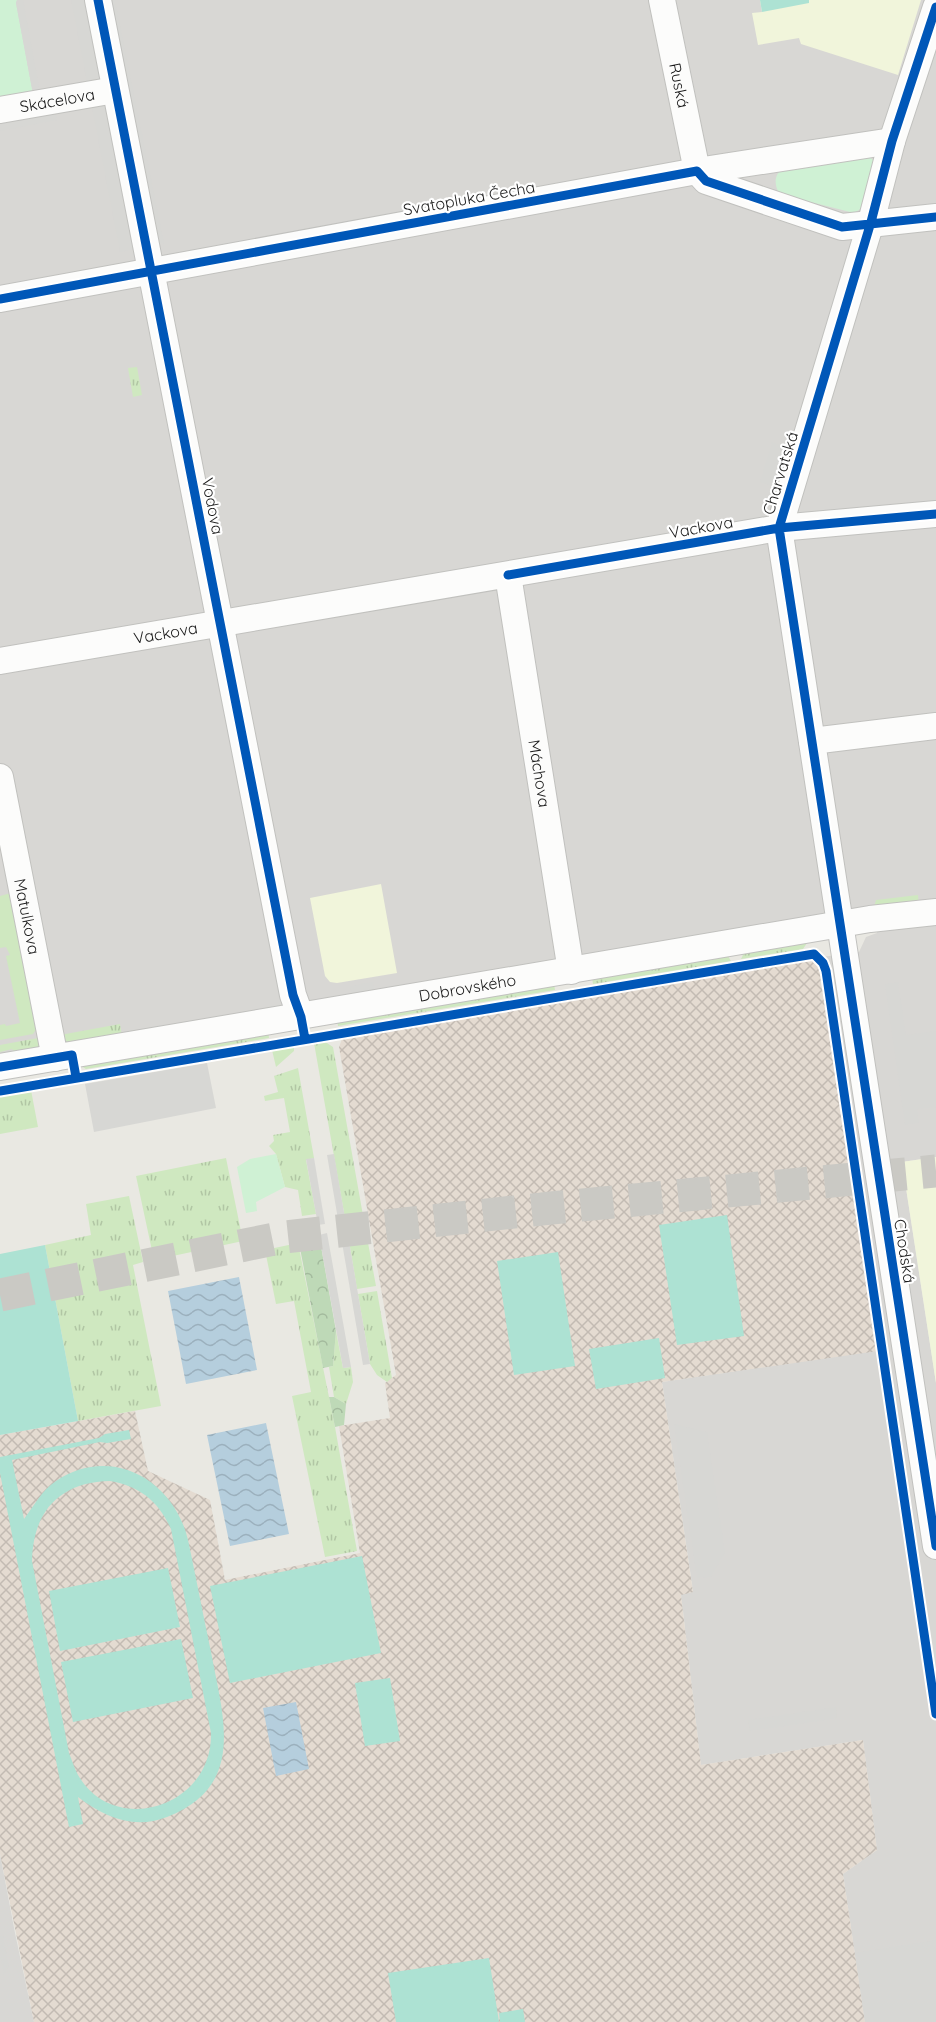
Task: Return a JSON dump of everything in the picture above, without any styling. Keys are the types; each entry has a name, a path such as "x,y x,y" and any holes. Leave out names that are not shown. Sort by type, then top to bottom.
{"street":[{"name":"Vodova","path":"98,0 293,995 301,1017"},
{"name":"Ruská","path":"662,0 697,171"},
{"name":"Charvatská","path":"846,960 779,528 871,222 892,141 936,8"},
{"name":"Skácelova","path":"0,110 115,90"},
{"name":"Svatopluka Čecha","path":"0,299 697,171 892,141"},
{"path":"697,171 706,181 842,226 936,217"},
{"name":"Vackova","path":"0,661 779,528 936,514"},
{"name":"Máchova","path":"508,575 571,971"},
{"path":"812,741 936,726"},
{"name":"Matulkova","path":"0,777 56,1058"},
{"name":"Dobrovského","path":"0,1067 870,920 936,912"},
{"name":"Chodská","path":"846,960 936,1546"}],"shaded area":[{"path":"0,0 936,0 936,1157 902,1162 936,1383 936,2022 865,2022 843,1874 877,1850 863,1740 701,1765 681,1594 693,1591 662,1382 878,1350 821,971 818,965 807,959 859,952 866,937 877,933 873,910 854,909 0,1055"},
{"path":"0,0 17,0 33,94 0,99"},
{"path":"17,0 23,0 40,92 33,94 16,3"},
{"path":"71,0 115,0 164,243 120,252"},
{"path":"760,0 921,0 898,75 801,44 799,38 758,45 752,13 762,12"},
{"path":"760,0 809,0 809,3 762,12"},
{"path":"54,106 57,120 0,131 0,116"},
{"path":"870,157 875,162 862,208 854,213 787,196 779,193 776,186 776,177 783,168"},
{"path":"772,442 784,446 772,486 760,482"},
{"path":"381,884 397,973 337,983 330,982 325,976 310,898"},
{"path":"807,959 818,965 821,971 878,1351 662,1382 693,1592 681,1595 701,1765 863,1740 877,1850 843,1874 865,2022 34,2022 0,1854 0,1435 135,1411 148,1471 210,1500 225,1580 360,1553 339,1426 390,1418 385,1383 396,1375 339,1047 342,1039"},
{"path":"373,982 375,995 352,999 350,986"},
{"path":"898,982 906,1035 936,1031 936,1107 917,1109 919,1123 905,1125 885,984"},
{"path":"207,1063 216,1108 94,1132 85,1084"},
{"path":"276,1154 285,1187 256,1202 257,1211 246,1213 237,1167 250,1159"},
{"path":"334,1154 370,1364 363,1365 327,1155"},
{"path":"936,1157 936,1383 902,1162"},
{"path":"314,1158 325,1224 318,1225 306,1159"},
{"path":"727,1215 744,1336 677,1345 659,1225"},
{"path":"327,1233 351,1367 343,1368 319,1235"},
{"path":"45,1245 78,1421 0,1435 0,1254"},
{"path":"558,1252 575,1366 514,1375 497,1261"},
{"path":"659,1338 665,1378 596,1389 589,1349"},
{"path":"674,1424 707,1432 725,1553 711,1577 697,1578"},
{"path":"129,1430 131,1439 100,1442 12,1460 24,1519 42,1494 56,1481 77,1470 98,1466 118,1468 137,1474 155,1485 169,1500 181,1519 188,1540 220,1701 223,1747 219,1768 209,1787 192,1804 167,1817 155,1821 131,1822 109,1816 78,1797 83,1824 69,1827 0,1473 0,1457 99,1438 105,1434","holes":["110,1481 139,1491 154,1503 171,1529 211,1733 207,1759 196,1780 179,1795 159,1805 136,1809 114,1805 94,1794 75,1770 69,1753 32,1561 38,1528 44,1514 53,1503 77,1487"]},
{"path":"362,1556 381,1653 230,1683 210,1586"},
{"path":"168,1568 180,1627 60,1651 49,1591"},
{"path":"181,1639 193,1698 73,1722 61,1662"},
{"path":"390,1678 400,1741 365,1746 355,1683"},
{"path":"836,1707 837,1718 750,1731 748,1720"},
{"path":"0,1854 15,1933 34,2022 0,2022"},
{"path":"0,1936 3,1936 9,1967 4,1974 0,1954"},
{"path":"936,1940 936,2022 865,2022 855,1953"},
{"path":"489,1958 499,2022 396,2022 388,1973"},
{"path":"523,2009 525,2022 500,2022 499,2013"}],"green space":[{"path":"137,367 142,395 133,397 128,368"},
{"path":"11,893 37,1028 33,1034 0,1040 0,1025 20,1023 6,956 10,955 6,947 0,948 0,896"},
{"path":"918,895 919,905 873,910 876,900"},
{"path":"807,943 803,949 741,959 744,953"},
{"path":"728,956 731,961 593,984 592,978"},
{"path":"554,984 555,990 338,1026 337,1020"},
{"path":"120,1024 122,1036 68,1043 60,1035"},
{"path":"268,1030 269,1038 86,1069 81,1066"},
{"path":"49,1036 45,1047 17,1055 12,1049 0,1052 0,1045"},
{"path":"324,1041 333,1047 364,1221 346,1224 314,1043"},
{"path":"294,1046 294,1051 276,1067 272,1050"},
{"path":"298,1068 314,1158 306,1160 316,1214 302,1216 298,1190 285,1187 276,1154 269,1146 274,1141 273,1135 290,1132 284,1098 265,1101 264,1096 278,1092 274,1076"},
{"path":"31,1090 38,1127 0,1134 0,1096"},
{"path":"226,1158 243,1241 154,1260 136,1176"},
{"path":"129,1196 143,1262 133,1265 161,1406 78,1421 45,1245 91,1235 86,1204"},
{"path":"366,1232 376,1286 357,1289 348,1235"},
{"path":"319,1235 336,1331 333,1366 323,1368 299,1243 299,1239"},
{"path":"298,1243 357,1551 325,1557 292,1396 311,1392 294,1301 276,1304 265,1250"},
{"path":"377,1291 392,1378 387,1382 377,1375 370,1364 358,1294"},
{"path":"336,1331 343,1368 351,1367 353,1382 346,1404 334,1397 329,1367 333,1366"},
{"path":"329,1397 334,1397 346,1404 344,1425 335,1427"}],"water":[{"path":"239,1277 257,1370 186,1384 168,1291"},
{"path":"266,1423 289,1534 230,1546 207,1435"},
{"path":"296,1702 309,1769 276,1776 263,1708"}],"tunnel":[{"path":"0,1295 284,1237 551,1208 936,1171"}],"cycle path":[{"path":"98,0 293,995 301,1017 305,1039"},
{"path":"936,7 892,141 871,222 779,528 936,1546"},
{"path":"0,299 697,171 706,181 842,227 936,217"},
{"path":"508,575 779,528 936,514"},
{"path":"0,1091 814,954 823,963 826,971 936,1714"},
{"path":"0,1067 72,1055 76,1077"}]}
